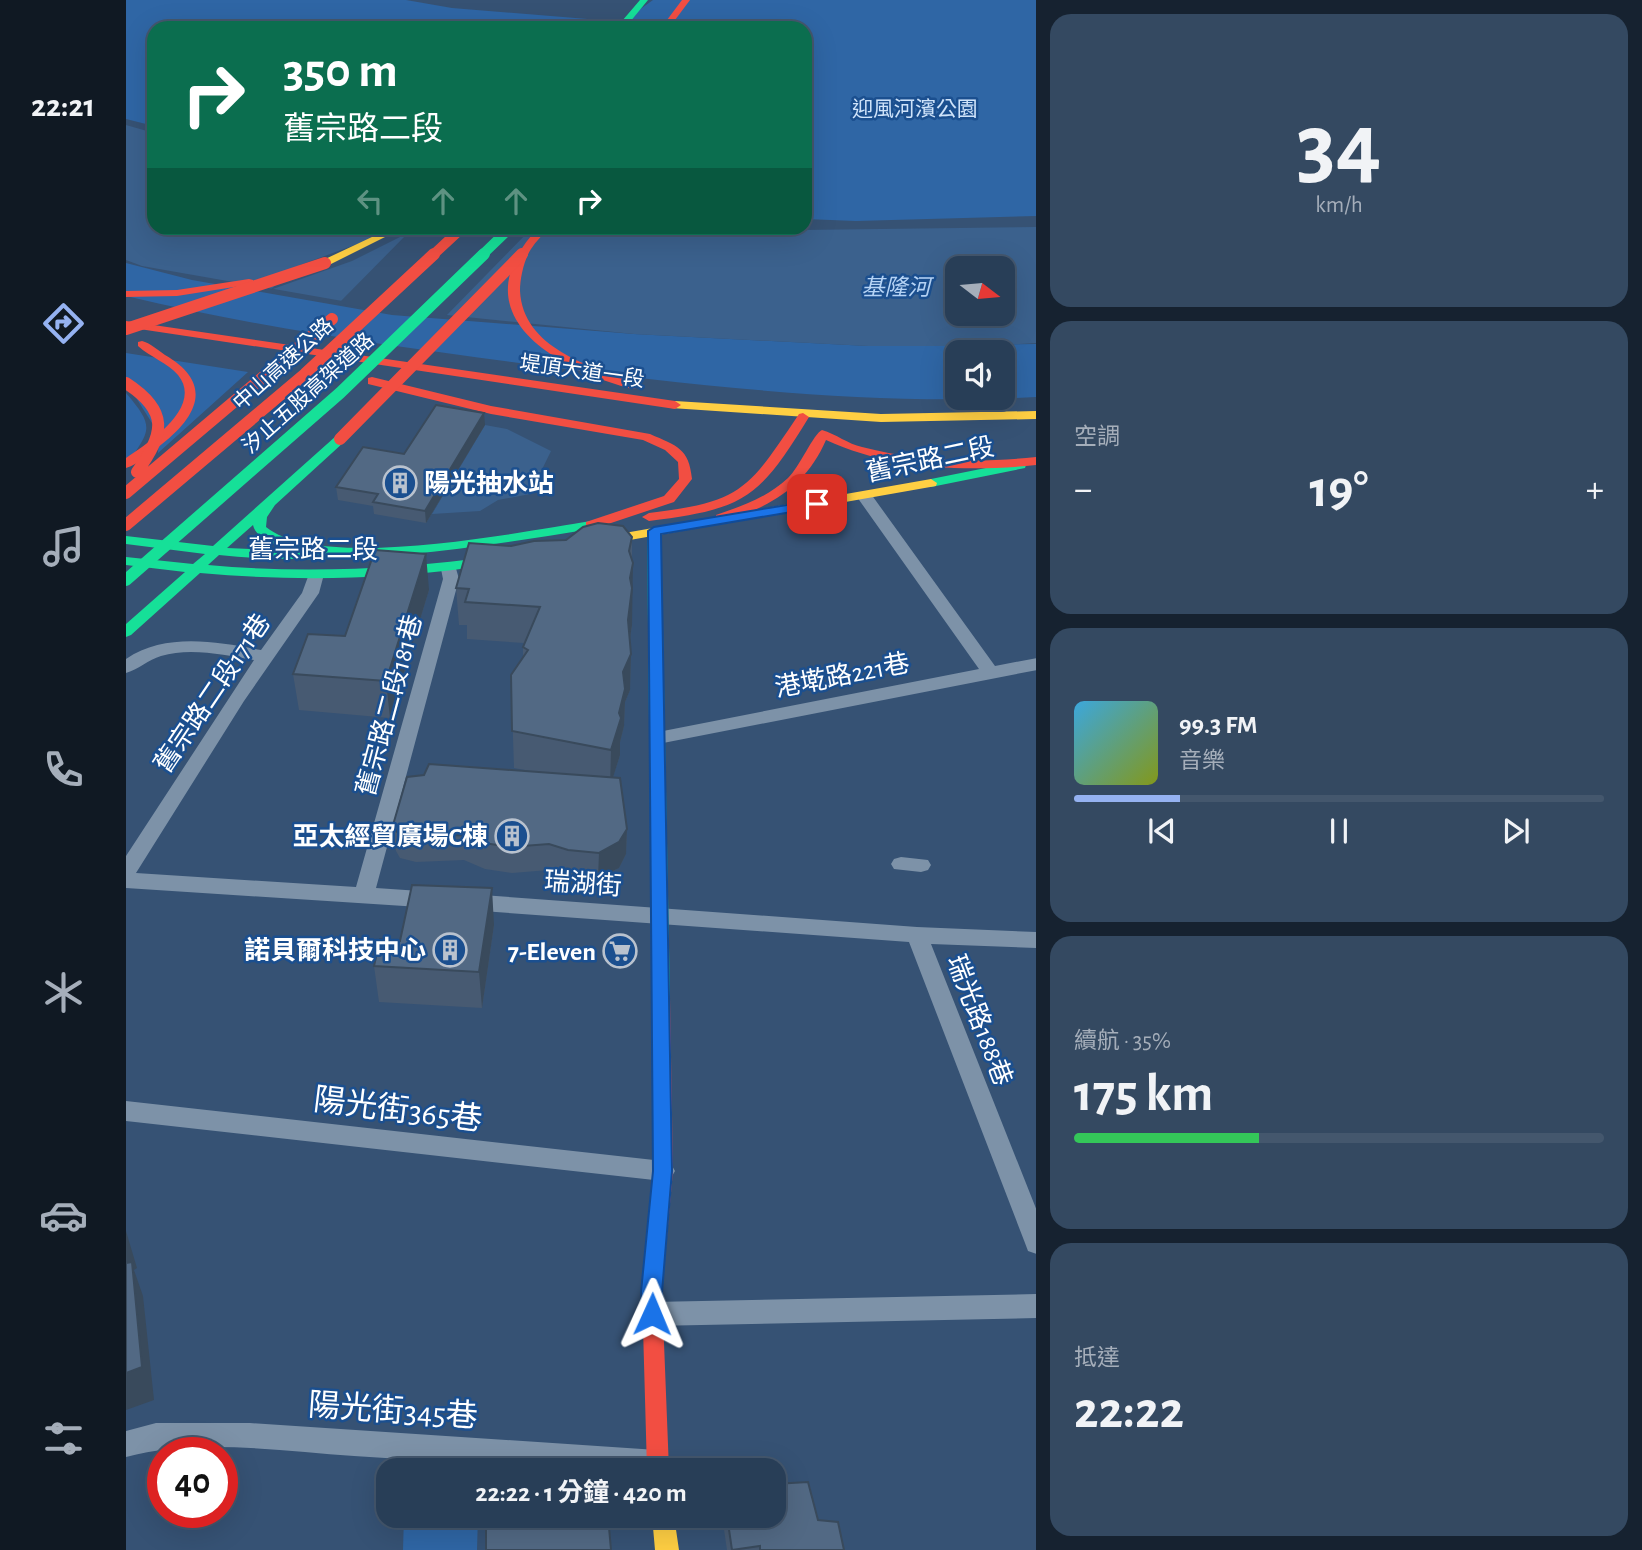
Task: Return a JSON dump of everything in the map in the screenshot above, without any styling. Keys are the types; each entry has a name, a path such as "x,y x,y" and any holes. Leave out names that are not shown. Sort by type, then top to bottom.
{"main road":[{"path":"670,21 686,0"},
{"path":"688,21 704,0"},
{"path":"632,21 650,9"},
{"path":"126,329 325,262 383,235"},
{"name":"中山高速公路","path":"126,525 304,374 454,235"},
{"name":"中山高速公路","path":"340,375 376,335 481,235"},
{"name":"汐止五股高架道路","path":"126,580 341,393 503,235"},
{"path":"126,632 340,439 523,253 537,235"},
{"path":"523,253 513,290 513,306 527,332 546,348 604,377 663,391 706,397 869,407 1036,403"},
{"path":"126,294 219,288 325,262"},
{"name":"汐止五股高架道路","path":"126,493 347,305"},
{"name":"堤頂大道一段","path":"126,324 622,399 803,417 928,420 1036,415"},
{"path":"134,343 183,350"},
{"path":"126,464 172,430 182,419 191,400 190,384 185,376 173,365 134,343"},
{"name":"堤頂大道一段","path":"251,361 636,419"},
{"path":"340,375 491,410 646,437 668,445 685,461 687,481 679,492 669,499 591,525"},
{"path":"126,383 144,391 155,403 160,415 160,437 148,459 126,484"},
{"path":"591,525 687,512 744,494 760,482 803,417"},
{"path":"771,432 868,436"},
{"path":"822,434 857,450 946,465 986,466 1036,461"},
{"path":"721,519 767,501 785,490 810,465 822,434"},
{"name":"舊宗路二段","path":"575,546 721,519 865,497 1036,461"},
{"path":"272,499 259,521 259,528 272,538 307,546 366,552"},
{"name":"舊宗路二段","path":"126,540 215,551 278,554 366,552 467,545 591,525"},
{"path":"126,555 156,529"},
{"path":"654,531 663,1171 652,1292 657,1458"},
{"name":"舊宗路二段","path":"126,561 193,571 316,578 449,569 509,558"},
{"path":"664,1528 667,1550"}],"street":[{"path":"865,497 991,673"},
{"name":"舊宗路二段181巷","path":"364,895 451,579 449,569"},
{"name":"舊宗路二段171巷","path":"126,872 238,697 310,593 316,578"},
{"path":"126,667 137,657 170,646 232,650 268,657"},
{"name":"港墘路221巷","path":"658,738 1036,664"},
{"name":"瑞湖街","path":"126,880 917,935 1036,940"},
{"name":"瑞光路188巷","path":"917,935 1036,1240"},
{"name":"陽光街365巷","path":"126,1111 663,1171"},
{"path":"652,1314 1036,1306"},
{"name":"陽光街345巷","path":"126,1444 156,1436 250,1436 548,1458"}],"green space":[{"name":"迎風河濱公園","path":"126,0 406,0 452,8 625,20 653,0 1036,0 1036,216 856,221 812,219 812,21 147,21 147,124 126,119"},
{"path":"126,263 192,280 392,315 634,334 868,346 945,345 945,399 785,392 659,380 329,336 126,296"},
{"path":"1015,344 1036,344 1036,397 1015,398"},
{"path":"126,353 248,372 158,453 159,434 126,382"},
{"path":"126,393 142,414 146,429 126,466"},
{"path":"404,1528 478,1528 477,1550 403,1550"}],"water":[{"name":"基隆河","path":"126,125 147,131 147,235 812,235 812,230 1036,227 1036,343 1015,344 1015,340 945,340 945,346 868,346 634,334 388,309 142,266 126,260"},
{"path":"485,425 507,429 551,451 530,494 498,500 480,511 432,514"}],"pier":[{"path":"376,235 404,235 352,261 270,290 300,265"},
{"path":"406,235 525,235 444,318 338,304"}],"building":[{"name":"陽光抽水站","path":"436,405 484,413 425,511 373,502 378,494 336,487 363,447 404,454"},
{"path":"598,523 623,526 632,537 629,551 633,563 630,578 632,588 628,620 631,654 623,672 625,689 619,713 621,718 611,750 512,731 511,675 528,650 523,647 540,607 465,602 469,589 456,588 469,543 511,546 534,541 566,540 583,527"},
{"path":"375,550 426,554 386,681 293,674 308,634 345,636"},
{"name":"亞太經貿廣場C棟","path":"429,764 620,778 627,829 619,842 599,853 568,850 549,844 510,847 484,843 462,835 414,836 397,832 393,825 407,777 424,775"},
{"path":"412,885 492,888 479,972 374,966 380,939 400,941"},
{"path":"132,1262 142,1367 126,1373 126,1263"},
{"path":"808,1482 818,1520 838,1522 844,1550 760,1550 760,1546 732,1550 729,1528 786,1528 786,1483"},
{"path":"486,1528 609,1528 611,1550 486,1550"}],"traffic: fast":[{"path":"626,21 644,0"},
{"path":"126,580 340,393 503,235"},
{"path":"126,632 340,439"},
{"path":"931,483 1020,465"},
{"path":"272,499 260,517 259,528 268,536 309,548 366,552"},
{"path":"126,540 242,553 342,554 467,543 591,525"},
{"path":"654,531 661,998"},
{"path":"126,561 219,570 312,574 404,571 497,560"}],"traffic: slow":[{"path":"294,271 325,263 383,235"},
{"path":"675,405 881,418 1036,415"},
{"path":"596,542 931,483"},
{"path":"664,1528 667,1550"}],"traffic: jam":[{"path":"670,21 686,0"},
{"path":"126,525 305,374 454,235"},
{"path":"537,235 525,250 514,282 515,306 525,326 540,343 561,357 632,385"},
{"path":"340,439 523,253"},
{"path":"126,329 325,263"},
{"path":"126,294 177,293 249,282"},
{"path":"126,493 332,319"},
{"path":"126,324 675,405"},
{"path":"126,464 173,428 183,416 191,390 186,377 177,367 142,344"},
{"path":"372,381 491,410 646,437 669,447 684,461 686,479 669,499 591,525"},
{"path":"126,383 151,402 159,423 154,446 137,472"},
{"path":"649,517 706,508 727,502 743,493 772,465 803,417"},
{"path":"721,518 770,498 783,489 805,467 822,434 857,450 946,465 986,466 1036,461"},
{"path":"658,1458 652,1292 663,1171 661,998"}],"place":[{"name":"陽光抽水站","path":"400,483"},
{"name":"亞太經貿廣場C棟","path":"512,836"},
{"name":"諾貝爾科技中心","path":"450,950"},
{"name":"7-Eleven","path":"620,951"}],"route":[{"path":"652,1314 663,1171 654,531 817,504"}]}
